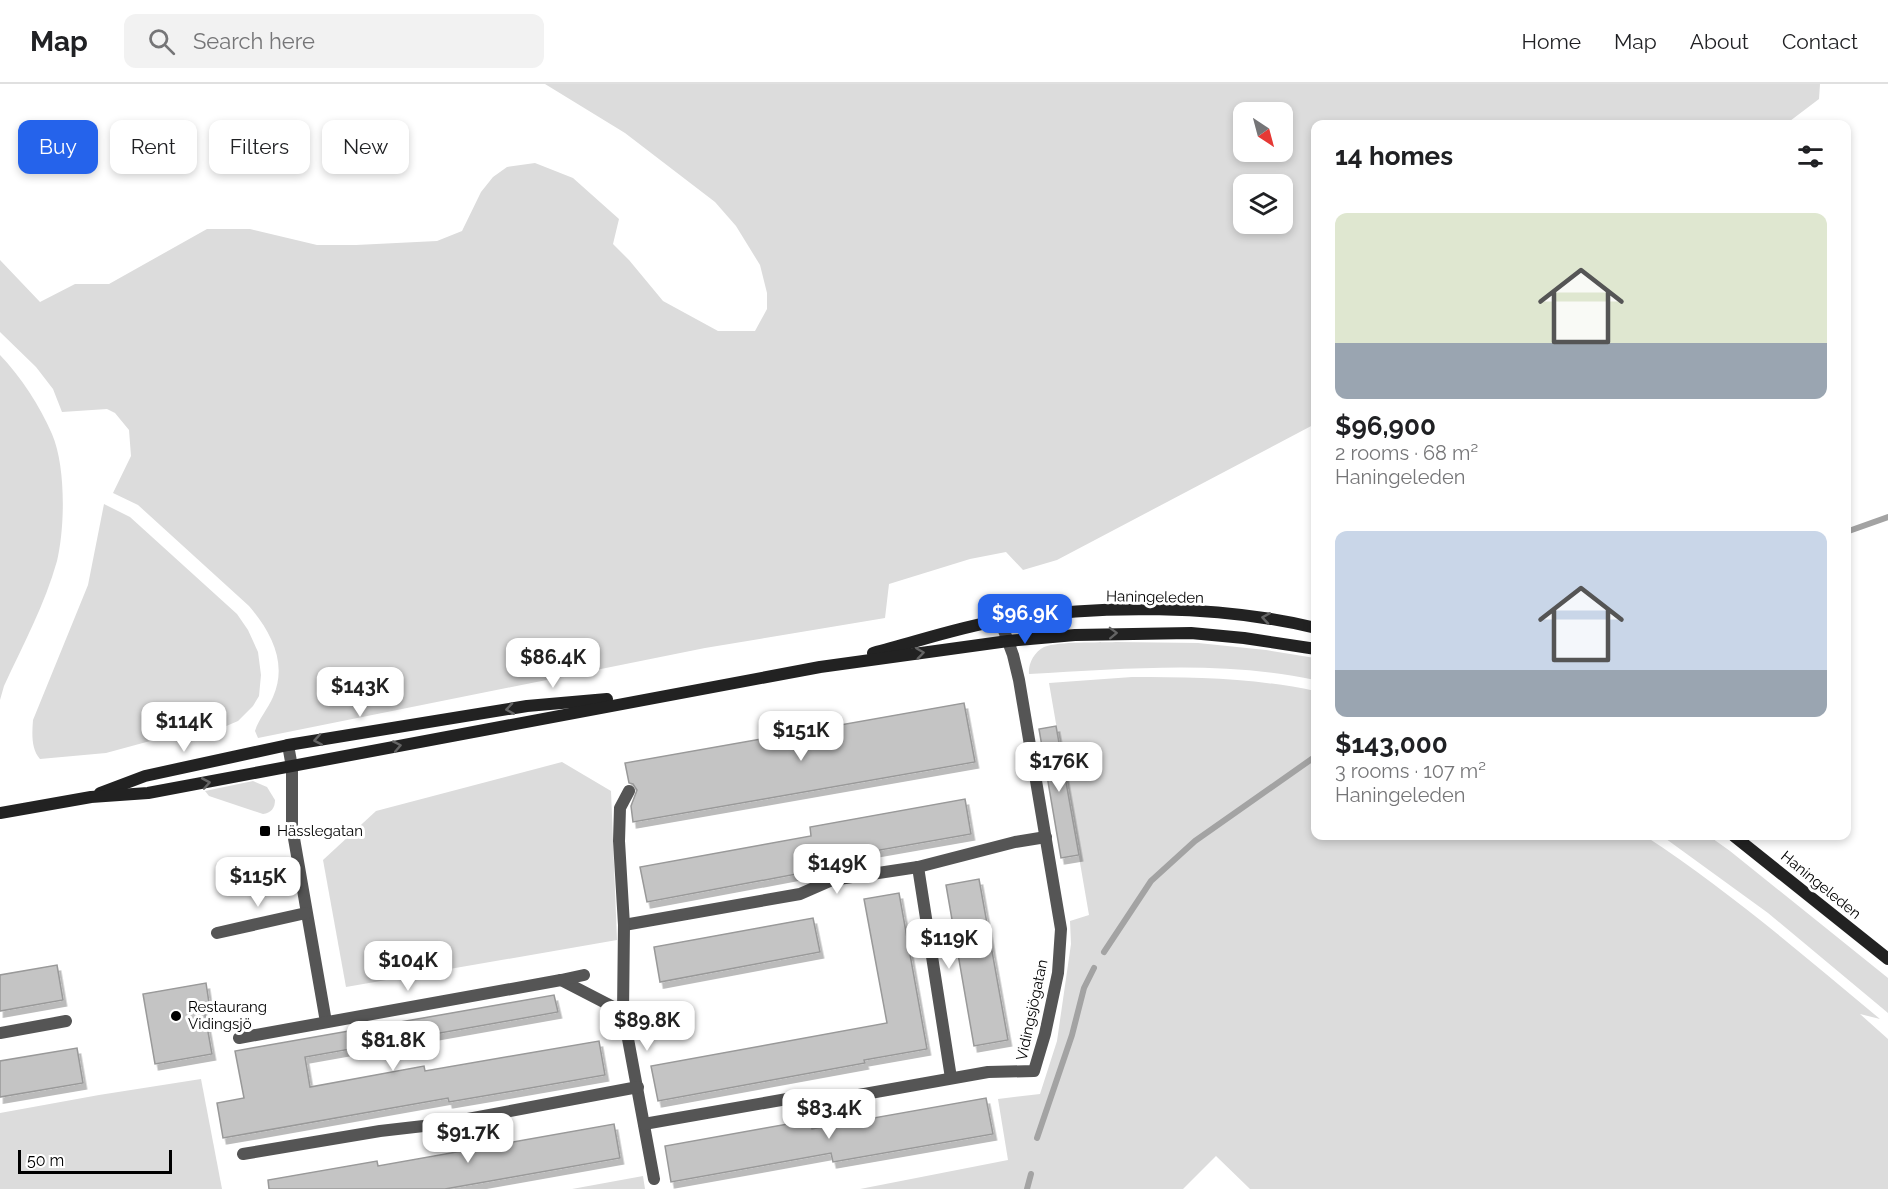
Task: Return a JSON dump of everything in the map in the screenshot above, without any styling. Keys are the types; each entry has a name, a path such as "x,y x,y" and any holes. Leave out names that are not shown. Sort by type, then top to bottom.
{"main road":[{"name":"Haningeleden","path":"820,666 1000,621 1081,612 1162,610 1262,617 1311,627"},
{"name":"Haningeleden","path":"0,813 91,796 148,793 820,666 1008,641 1075,635 1191,633 1311,648"},
{"name":"Haningeleden","path":"91,796 145,776 288,746 527,706 673,693"},
{"name":"Haningeleden","path":"1739,840 1888,959"}],"street":[{"name":"Vidingsjögatan","path":"644,1124 804,1096 842,1098 988,1072 1034,1071 1045,1034 1058,973 1061,929 1019,680 1000,621"},
{"path":"288,746 292,767 292,827 326,1022"},
{"path":"629,791 620,808 619,841 624,925 623,1012 654,1179"},
{"path":"624,925 800,894 832,880 918,867 1015,842 1046,837"},
{"path":"918,867 951,1078"},
{"path":"217,933 306,913"},
{"path":"239,1038 584,975"},
{"path":"561,980 623,1012"},
{"path":"0,1033 66,1021"},
{"path":"243,1154 380,1131 441,1124 638,1087"}],"shaded area":[{"path":"545,84 1820,84 1819,99 1791,120 1311,120 1311,426 1057,560 1023,570 1006,552 970,559 889,584 885,618 705,648 258,738 255,731 273,697 279,672 275,648 264,626 249,606 138,505 113,493 131,456 129,430 115,413 107,409 62,412 53,389 36,367 0,332 0,260 40,302 75,284 109,284 207,229 250,229 317,245 437,241 462,231 481,192 493,177 507,167 535,163 573,178 619,219 613,244 663,301 718,331 755,331 767,309 767,293 760,265 736,226 715,202 625,133"},
{"path":"0,355 29,392 52,434 60,463 63,515 60,547 52,577 0,700"},
{"path":"104,504 130,517 237,614 248,630 258,652 261,675 259,696 253,706 238,721 217,730 198,728 106,753 40,759 32,735 33,720 88,585"},
{"path":"1198,643 1266,650 1311,657 1311,679 1244,670 1209,668 1137,668 1029,674 1032,659 1037,652 1051,645"},
{"path":"1132,677 1201,678 1247,681 1311,690 1311,840 1651,840 1706,878 1765,924 1880,1019 1860,1014 1888,1039 1888,1189 1250,1189 1216,1156 1183,1189 860,1189 1008,1160 998,1099 1040,1094 1057,1041 1071,944 1070,921 1089,915 1049,683"},
{"path":"562,762 611,791 617,940 346,987 323,860 376,811"},
{"path":"253,781 267,787 275,800 273,808 268,813 263,814 209,796 205,791"},
{"path":"1668,840 1715,840 1730,851 1888,978 1888,1013 1768,913"},
{"path":"201,1079 222,1189 0,1189 0,1113"},
{"path":"643,1176 645,1189 572,1189"}],"building":[{"path":"964,703 975,762 633,822 631,806 637,790 633,784 629,783 625,763"},
{"path":"1056,726 1079,855 1061,858 1039,729"},
{"path":"965,799 971,834 800,864 802,873 647,902 640,867 811,836 810,827"},
{"path":"979,879 1008,1040 974,1046 946,885"},
{"path":"899,893 927,1049 864,1060 865,1063 658,1101 651,1066 887,1023 864,899"},
{"path":"813,918 820,952 660,982 654,947"},
{"path":"57,965 63,1000 0,1011 0,975"},
{"name":"Restaurang Vidingsjö","path":"206,983 209,1003 203,1004 212,1054 155,1064 143,994"},
{"path":"554,995 558,1012 305,1057 310,1087 424,1066 425,1071 599,1041 605,1075 449,1102 448,1098 223,1138 217,1103 244,1098 235,1051"},
{"path":"77,1048 83,1083 0,1097 0,1061"},
{"path":"986,1098 993,1134 833,1162 831,1153 671,1182 665,1146 810,1120 812,1129"},
{"path":"614,1124 620,1158 445,1189 269,1189 268,1180 377,1161 378,1166"}],"waterway":[{"path":"1851,530 1888,517"},
{"path":"1104,952 1151,881 1195,841 1311,760"},
{"path":"1037,1138 1072,1035 1084,988 1094,968"},
{"path":"1027,1189 1031,1174"}],"place":[{"name":"Hässlegatan","path":"265,831"},
{"name":"Restaurang Vidingsjö","path":"176,1016"}]}
